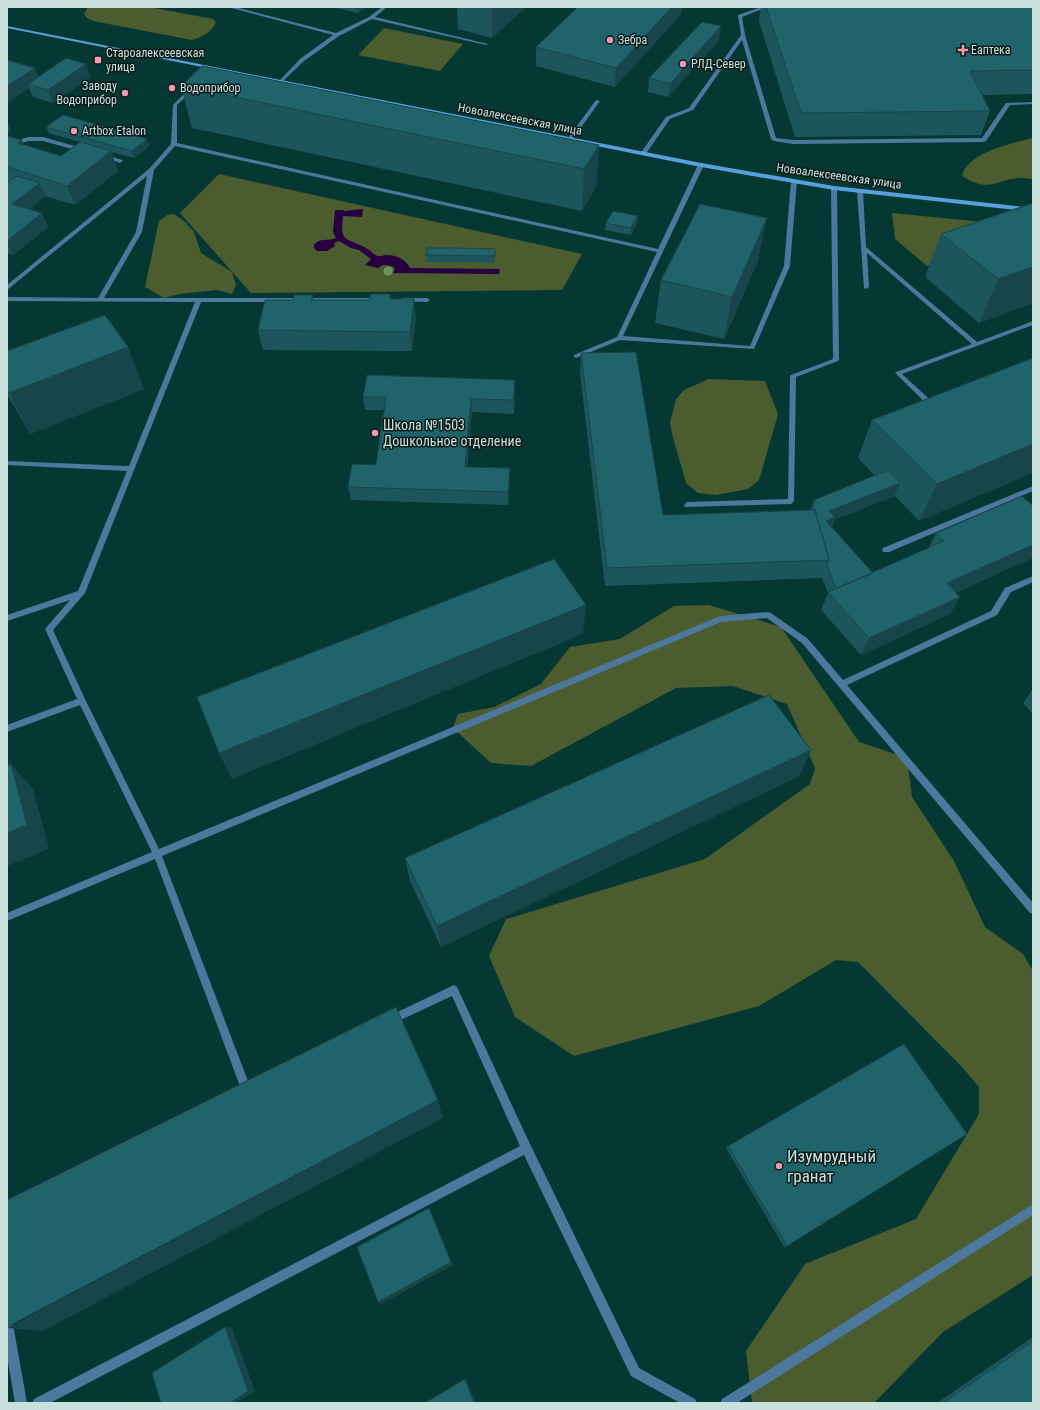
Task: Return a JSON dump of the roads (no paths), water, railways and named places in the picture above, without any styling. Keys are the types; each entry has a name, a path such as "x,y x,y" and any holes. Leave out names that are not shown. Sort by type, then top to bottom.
{"street":[{"name":"Новоалексеевская улица","path":"7,27 212,70 282,81 702,165 834,188 1033,210"}],"lane":[{"path":"230,7 337,35"},
{"path":"282,81 302,60 337,35 371,18 385,7"},
{"path":"765,7 740,16 743,35 774,139 793,142 984,140 1008,104 1033,103"},
{"path":"371,18 486,44"},
{"path":"643,154 668,118 691,109 743,35"},
{"path":"7,288 151,170 174,144 174,105 197,85"},
{"path":"570,139 598,102"},
{"path":"7,146 28,139 43,138 92,153"},
{"path":"174,144 661,251"},
{"path":"99,155 120,161"},
{"path":"619,338 702,165"},
{"path":"100,300 139,232 151,170"},
{"path":"576,356 619,338 752,348 787,266 794,181"},
{"path":"687,505 791,502 793,376 836,360 834,188"},
{"path":"860,191 866,287"},
{"path":"863,247 976,344"},
{"path":"7,300 388,300"},
{"path":"199,300 81,593 49,629 82,701 157,854 246,1089"},
{"path":"396,300 427,300"},
{"path":"937,409 898,373 1033,323"},
{"path":"7,463 131,469"},
{"path":"886,550 1033,488"},
{"path":"842,684 994,613 1008,590 1033,579"},
{"path":"7,618 81,593"},
{"path":"7,917 720,619 768,615 805,641 1033,910"},
{"path":"7,730 82,701"},
{"path":"382,1024 454,990 526,1148 635,1372 691,1403"},
{"path":"38,1403 526,1148"},
{"path":"726,1403 1033,1209"},
{"path":"7,1324 21,1403"}],"place":[{"name":"Зебра","path":"610,40"},
{"name":"Еаптека","path":"963,50"},
{"name":"Староалексеевская улица","path":"98,60"},
{"name":"РЛД-Север","path":"683,64"},
{"name":"Водоприбор","path":"172,88"},
{"name":"Заводу Водоприбор","path":"125,93"},
{"name":"Artbox Etalon","path":"74,131"},
{"name":"Школа №1503 Дошкольное отделение","path":"375,433"},
{"name":"Изумрудный гранат","path":"779,1166"}]}
